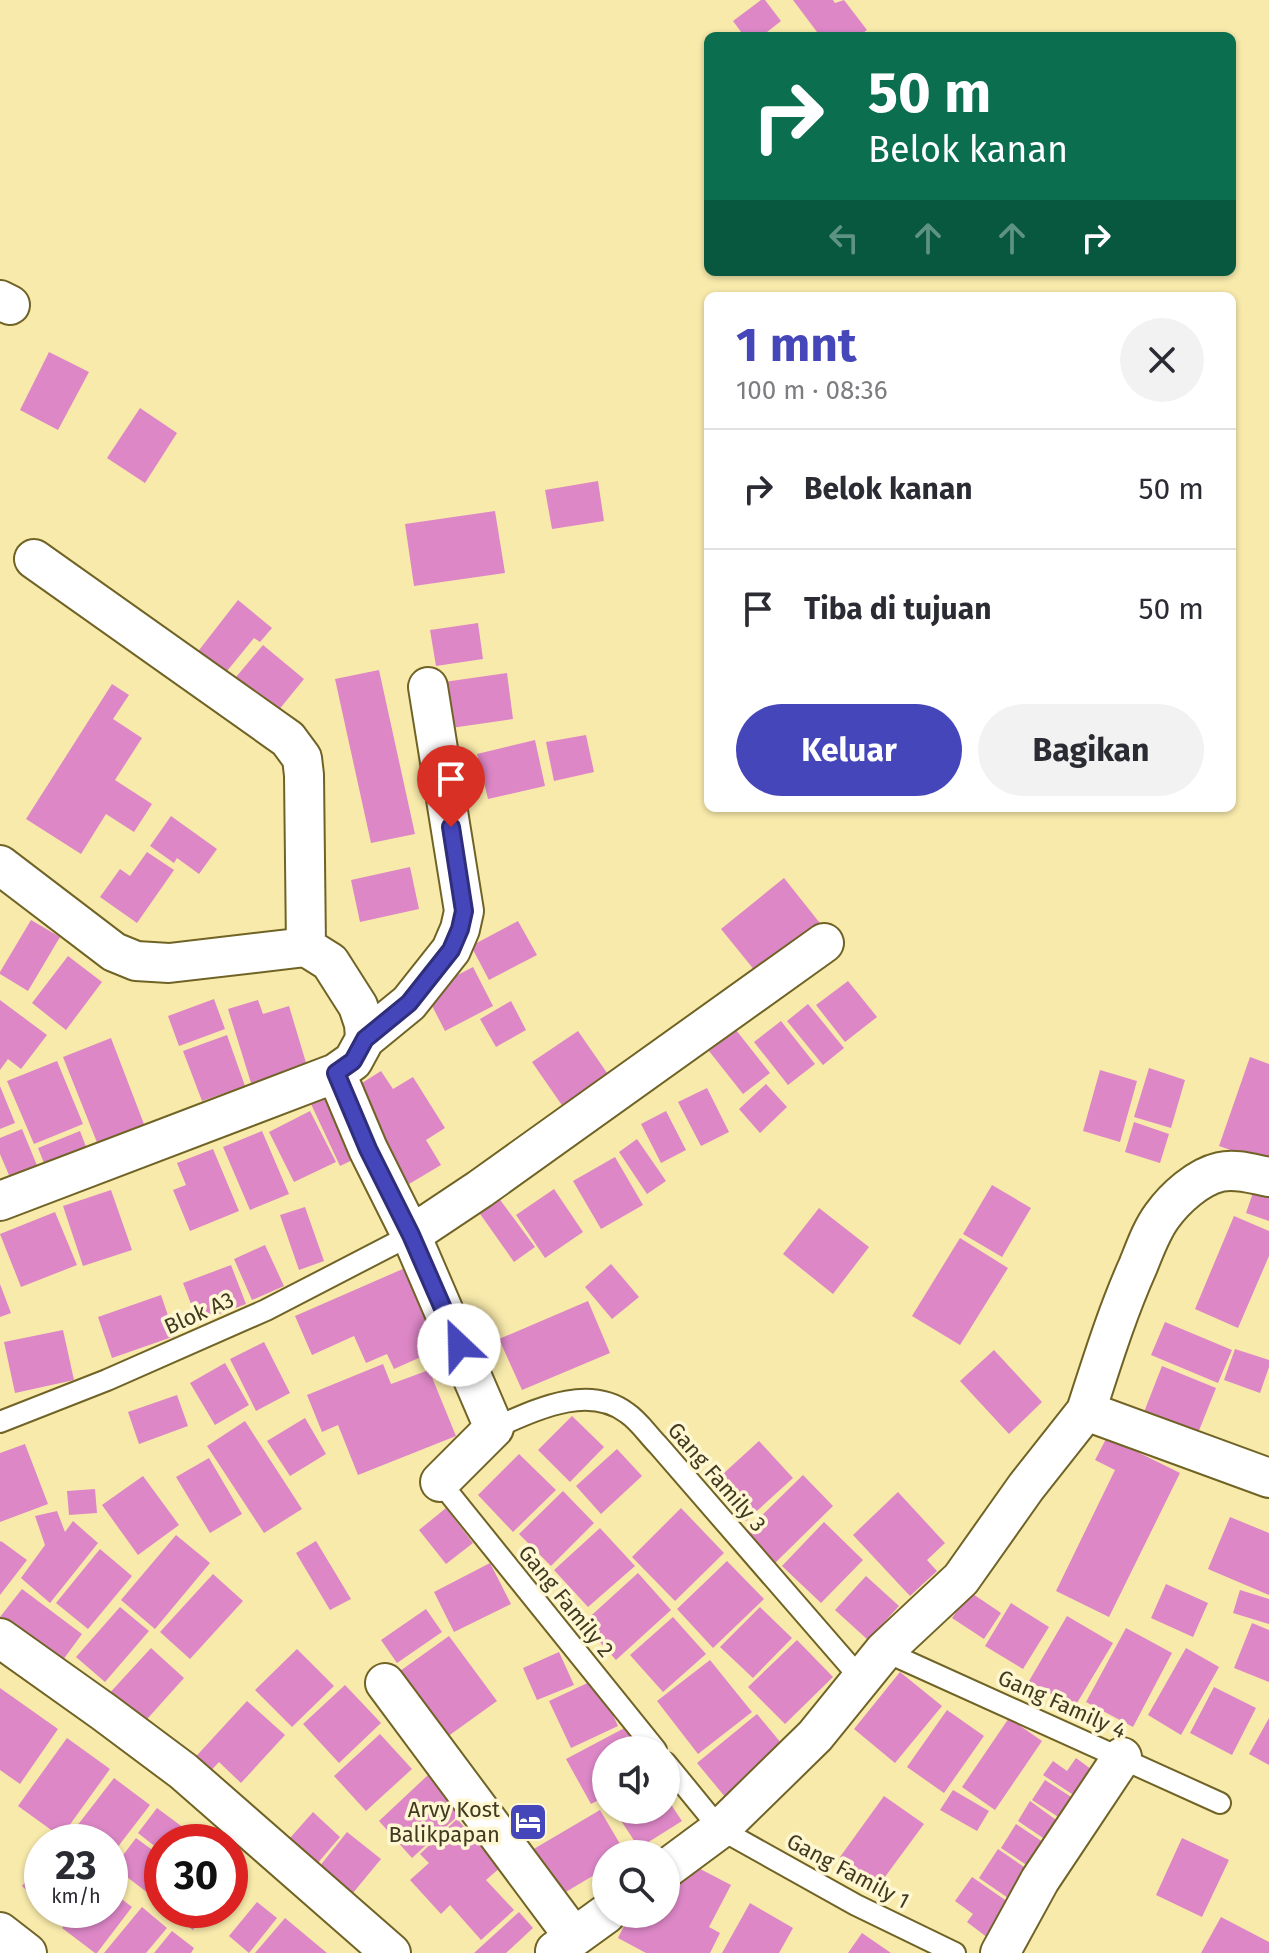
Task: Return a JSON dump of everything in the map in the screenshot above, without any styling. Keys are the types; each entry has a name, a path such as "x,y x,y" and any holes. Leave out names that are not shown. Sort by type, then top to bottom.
{"street":[{"path":"34,559 288,739 302,758 306,947"},
{"path":"0,1201 336,1073 353,1061 365,1039 409,1003 451,950 464,911 428,687"},
{"path":"0,865 114,952 136,961 169,963 306,947 330,962 358,1006 365,1039"},
{"path":"411,1235 824,943"},
{"path":"336,1073 368,1149 411,1235 494,1428 440,1482"},
{"path":"680,1859 720,1829 815,1736 873,1665 961,1579 1026,1487 1086,1411 1118,1312 1163,1215 1185,1192 1210,1176 1235,1170 1269,1177"},
{"path":"1086,1411 1269,1478"},
{"path":"0,1638 183,1771 391,1953"},
{"path":"385,1683 564,1945 592,1924"},
{"path":"1000,1953 1040,1880 1122,1757"},
{"path":"0,1932 27,1953"}],"lane":[{"name":"Blok A3","path":"0,1422 107,1380 266,1310 411,1235"},
{"name":"Gang Family 3","path":"494,1428 550,1404 593,1399 611,1403 628,1413 873,1665"},
{"name":"Gang Family 2","path":"440,1482 645,1736"},
{"name":"Gang Family 4","path":"873,1665 1122,1757 1220,1803"},
{"path":"680,1780 720,1829"},
{"name":"Gang Family 1","path":"720,1829 856,1905 955,1953"}],"building":[{"path":"765,0 781,21 767,32 741,32 733,21"},
{"path":"793,0 833,0 835,3 844,0 867,30 864,32 817,32"},
{"path":"49,352 89,372 58,430 20,410"},
{"path":"140,408 177,433 145,483 107,458"},
{"path":"598,481 604,521 552,529 545,490"},
{"path":"495,511 505,573 414,586 405,524"},
{"path":"238,600 272,628 260,642 254,638 223,676 196,654"},
{"path":"478,623 483,659 436,666 430,630"},
{"path":"263,645 304,679 273,717 231,683"},
{"path":"379,670 415,834 371,843 335,679"},
{"path":"507,673 513,719 451,728 444,682"},
{"path":"112,684 129,695 113,719 142,738 115,780 152,804 134,832 106,814 81,854 26,819"},
{"path":"586,735 594,772 554,781 546,742"},
{"path":"535,740 545,786 488,799 477,754"},
{"path":"171,816 217,849 199,874 177,858 174,863 150,846"},
{"path":"147,852 174,870 137,923 100,897 120,869 130,876"},
{"path":"410,867 419,909 360,922 351,880"},
{"path":"784,878 823,927 760,977 721,929"},
{"path":"31,920 60,937 28,991 0,972"},
{"path":"518,921 537,955 489,980 471,946"},
{"path":"68,956 102,982 66,1030 32,1003"},
{"path":"473,967 493,1006 445,1031 425,992"},
{"path":"848,981 877,1017 845,1042 816,1005"},
{"path":"214,999 225,1029 179,1046 168,1016"},
{"path":"0,1000 47,1035 21,1069 8,1059 0,1070"},
{"path":"258,1000 263,1014 289,1006 307,1066 251,1083 228,1009"},
{"path":"511,1001 526,1030 496,1047 480,1019"},
{"path":"808,1004 844,1048 823,1065 787,1021"},
{"path":"781,1021 815,1064 788,1085 754,1042"},
{"path":"736,1030 770,1073 743,1094 709,1051"},
{"path":"578,1031 614,1083 568,1114 532,1062"},
{"path":"227,1035 245,1086 202,1101 183,1051"},
{"path":"111,1038 147,1132 100,1150 63,1057"},
{"path":"1250,1057 1269,1064 1267,1163 1219,1146"},
{"path":"57,1061 83,1124 34,1144 7,1081"},
{"path":"1149,1068 1185,1080 1171,1128 1134,1117"},
{"path":"1100,1070 1137,1081 1120,1142 1083,1131"},
{"path":"381,1071 393,1089 413,1077 445,1128 426,1140 441,1165 409,1184 351,1090"},
{"path":"766,1084 787,1107 760,1133 739,1109"},
{"path":"0,1086 15,1123 0,1129"},
{"path":"707,1088 729,1132 701,1146 678,1102"},
{"path":"334,1093 363,1155 340,1166 311,1104"},
{"path":"310,1111 336,1162 294,1182 269,1132"},
{"path":"666,1111 686,1150 661,1163 641,1124"},
{"path":"1134,1122 1169,1134 1160,1163 1125,1152"},
{"path":"22,1129 41,1175 14,1187 0,1154 0,1138"},
{"path":"80,1131 90,1157 48,1173 38,1148"},
{"path":"262,1131 289,1194 250,1210 223,1147"},
{"path":"637,1139 666,1181 647,1194 619,1152"},
{"path":"213,1149 239,1211 190,1231 173,1190 186,1185 177,1163"},
{"path":"615,1157 643,1205 601,1229 573,1181"},
{"path":"1256,1184 1269,1188 1269,1221 1246,1213"},
{"path":"992,1185 1031,1208 1002,1257 963,1234"},
{"path":"554,1189 583,1232 545,1258 516,1215"},
{"path":"111,1190 132,1250 83,1266 63,1206"},
{"path":"498,1197 535,1247 514,1262 478,1211"},
{"path":"305,1207 324,1261 299,1270 280,1215"},
{"path":"819,1208 869,1247 833,1294 783,1254"},
{"path":"55,1212 77,1265 21,1287 0,1234"},
{"path":"1234,1216 1269,1231 1269,1256 1238,1328 1195,1309"},
{"path":"960,1238 1008,1268 960,1345 912,1316"},
{"path":"265,1245 284,1286 252,1300 234,1259"},
{"path":"611,1264 639,1297 612,1319 585,1287"},
{"path":"231,1265 246,1304 198,1322 183,1283"},
{"path":"405,1268 441,1348 394,1369 387,1354 366,1363 354,1336 312,1355 295,1316"},
{"path":"0,1284 11,1313 0,1317"},
{"path":"161,1295 175,1336 112,1358 98,1317"},
{"path":"588,1301 610,1353 522,1390 499,1339"},
{"path":"1165,1322 1232,1350 1218,1383 1151,1355"},
{"path":"63,1330 74,1380 15,1393 4,1342"},
{"path":"264,1342 290,1393 256,1411 230,1359"},
{"path":"1235,1349 1269,1360 1260,1393 1224,1380"},
{"path":"994,1350 1042,1402 1009,1434 960,1381"},
{"path":"225,1363 249,1405 215,1425 190,1383"},
{"path":"383,1364 391,1384 429,1370 456,1436 358,1475 338,1425 322,1432 307,1395"},
{"path":"1162,1366 1216,1388 1198,1433 1144,1412"},
{"path":"177,1395 188,1426 139,1444 128,1412"},
{"path":"572,1416 604,1447 570,1482 538,1450"},
{"path":"305,1418 326,1454 290,1476 267,1441"},
{"path":"245,1421 302,1509 264,1533 207,1446"},
{"path":"1107,1437 1180,1473 1109,1617 1056,1591 1115,1470 1095,1460"},
{"path":"759,1441 793,1478 746,1521 712,1484"},
{"path":"25,1444 48,1504 0,1522 0,1453"},
{"path":"617,1449 642,1476 601,1514 576,1486"},
{"path":"519,1454 556,1490 513,1532 478,1495"},
{"path":"209,1458 242,1514 210,1533 176,1477"},
{"path":"803,1475 833,1506 772,1566 742,1535"},
{"path":"143,1476 179,1525 138,1555 102,1505"},
{"path":"95,1489 97,1513 69,1515 67,1491"},
{"path":"563,1491 594,1523 551,1566 519,1534"},
{"path":"898,1492 945,1543 927,1560 937,1571 910,1596 853,1535"},
{"path":"446,1508 473,1543 446,1564 419,1530"},
{"path":"681,1508 724,1553 675,1601 632,1557"},
{"path":"57,1511 65,1532 73,1521 98,1543 50,1603 21,1578 45,1545 35,1516"},
{"path":"1230,1517 1269,1533 1269,1595 1208,1569"},
{"path":"824,1522 863,1560 821,1603 782,1566"},
{"path":"600,1528 635,1566 588,1607 554,1570"},
{"path":"176,1535 210,1563 155,1629 121,1600"},
{"path":"316,1541 351,1599 330,1610 296,1553"},
{"path":"0,1542 27,1560 0,1595"},
{"path":"100,1549 132,1576 88,1629 56,1603"},
{"path":"727,1561 764,1599 713,1648 677,1609"},
{"path":"490,1563 511,1604 454,1632 434,1592"},
{"path":"638,1573 671,1610 616,1660 583,1623"},
{"path":"213,1574 243,1601 190,1659 160,1632"},
{"path":"866,1576 899,1606 868,1640 835,1610"},
{"path":"1166,1584 1208,1603 1193,1637 1151,1618"},
{"path":"22,1589 82,1634 57,1668 0,1625 0,1617"},
{"path":"1240,1590 1269,1599 1269,1624 1233,1613"},
{"path":"970,1592 1001,1613 984,1639 952,1618"},
{"path":"1011,1603 1049,1627 1023,1669 985,1646"},
{"path":"120,1607 149,1631 105,1682 76,1657"},
{"path":"760,1607 792,1638 753,1678 720,1647"},
{"path":"426,1609 442,1632 397,1663 381,1640"},
{"path":"1067,1616 1113,1643 1074,1708 1029,1681"},
{"path":"673,1617 706,1654 663,1692 630,1655"},
{"path":"1252,1623 1269,1630 1269,1682 1234,1668"},
{"path":"1126,1628 1172,1653 1133,1727 1086,1702"},
{"path":"449,1636 497,1701 440,1742 393,1676"},
{"path":"797,1640 833,1677 785,1724 748,1687"},
{"path":"151,1648 184,1678 140,1727 106,1697"},
{"path":"1186,1648 1219,1667 1181,1735 1148,1715"},
{"path":"297,1649 334,1686 292,1727 255,1690"},
{"path":"559,1652 574,1685 537,1700 523,1668"},
{"path":"710,1660 752,1712 698,1754 657,1701"},
{"path":"900,1672 942,1706 895,1763 854,1729"},
{"path":"596,1679 618,1726 571,1748 549,1701"},
{"path":"345,1685 381,1723 339,1763 303,1724"},
{"path":"1214,1687 1256,1708 1232,1755 1190,1733"},
{"path":"0,1688 58,1729 20,1784 0,1770"},
{"path":"247,1701 285,1735 241,1783 219,1762 204,1778 189,1764"},
{"path":"947,1710 984,1736 944,1793 907,1767"},
{"path":"757,1714 786,1749 726,1798 697,1763"},
{"path":"1009,1718 1042,1741 995,1810 962,1787"},
{"path":"1269,1718 1269,1765 1249,1754"},
{"path":"632,1724 638,1736 609,1736"},
{"path":"380,1734 412,1769 366,1811 334,1776"},
{"path":"67,1738 110,1769 70,1824 43,1824 18,1806"},
{"path":"592,1745 592,1803 591,1804 566,1759"},
{"path":"1076,1758 1095,1772 1078,1798 1043,1775 1053,1761 1067,1771"},
{"path":"428,1775 462,1812 412,1858 379,1821"},
{"path":"114,1778 150,1805 128,1834 128,1824 78,1824"},
{"path":"1045,1780 1076,1800 1063,1820 1032,1800"},
{"path":"953,1790 989,1811 977,1831 940,1810"},
{"path":"884,1796 924,1824 879,1885 840,1857"},
{"path":"1030,1801 1059,1822 1046,1840 1018,1821"},
{"path":"157,1808 179,1824 145,1824"},
{"path":"313,1812 340,1837 311,1871 283,1846"},
{"path":"592,1815 592,1824 608,1824 618,1840 592,1840 592,1876 559,1896 532,1850"},
{"path":"457,1819 501,1867 486,1880 514,1910 481,1940 450,1905 441,1914 410,1880 429,1863 420,1854"},
{"path":"623,1824 677,1824 652,1840 634,1840"},
{"path":"1016,1824 1046,1844 1031,1868 1001,1848"},
{"path":"347,1832 381,1859 348,1899 315,1872"},
{"path":"136,1838 144,1844 144,1890 128,1878 128,1849"},
{"path":"1182,1838 1229,1860 1202,1917 1156,1895"},
{"path":"998,1849 1030,1871 1011,1900 979,1878"},
{"path":"683,1860 731,1885 709,1927 720,1933 710,1953 646,1953 618,1938 623,1928 680,1928 680,1865"},
{"path":"972,1877 1011,1904 988,1938 967,1922 973,1914 955,1901"},
{"path":"257,1902 277,1918 249,1953 229,1936 236,1928 248,1928 248,1913"},
{"path":"750,1903 793,1928 779,1953 722,1953"},
{"path":"142,1907 144,1928 167,1928 146,1953 104,1953 125,1928 128,1928"},
{"path":"519,1912 533,1928 506,1953 474,1953"},
{"path":"1221,1917 1269,1942 1269,1953 1201,1953"},
{"path":"285,1918 327,1953 255,1953"},
{"path":"62,1928 116,1928 95,1953"},
{"path":"172,1931 194,1948 191,1953 154,1953"},
{"path":"862,1933 891,1953 848,1953"}],"place":[{"name":"Arvy Kost Balikpapan","path":"528,1822"}],"route":[{"path":"451,827 464,911 451,950 409,1003 365,1039 353,1061 336,1073 459,1345"}]}
